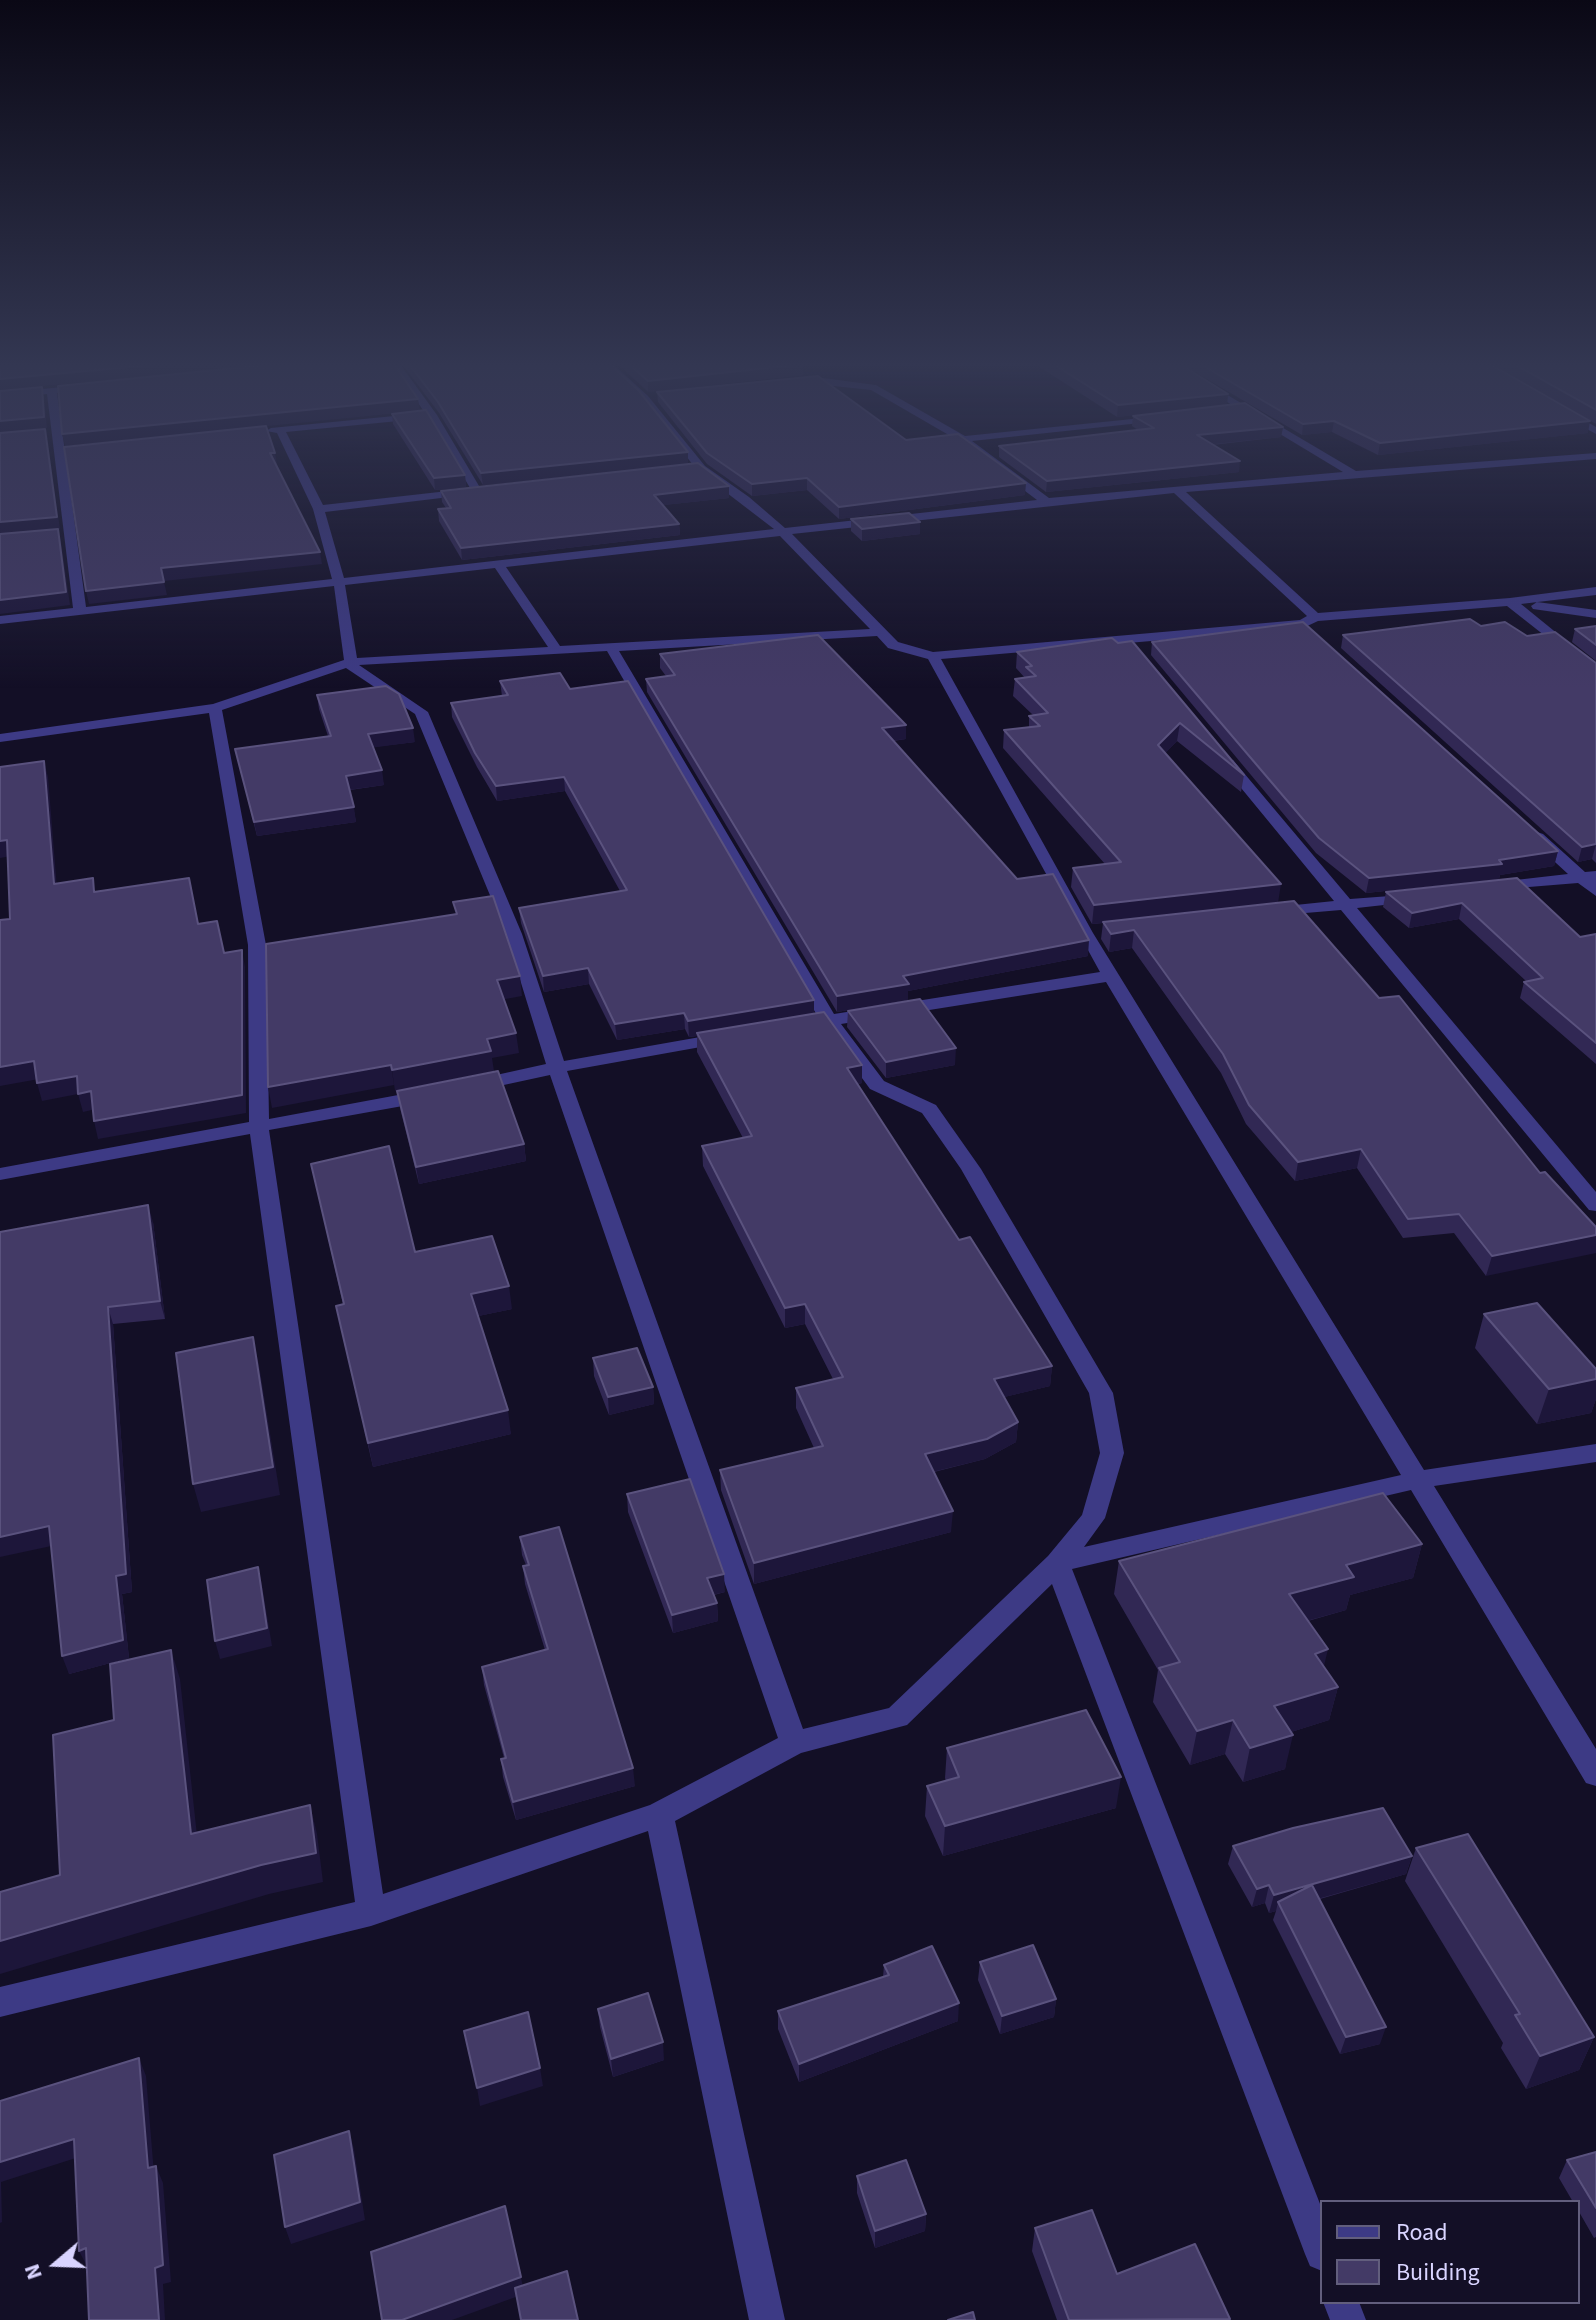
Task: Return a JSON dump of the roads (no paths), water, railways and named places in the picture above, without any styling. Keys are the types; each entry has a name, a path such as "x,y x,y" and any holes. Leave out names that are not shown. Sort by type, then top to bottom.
{"street":[{"path":"62,472 80,611"},
{"path":"301,472 319,509 339,582 352,667 421,712 514,934 557,1068 794,1743"},
{"path":"466,472 477,491"},
{"path":"707,472 781,530 893,645 933,656 1133,647 1596,591"},
{"path":"1007,472 1047,502"},
{"path":"0,620 499,565 781,530 1377,472"},
{"path":"319,509 492,489"},
{"path":"1177,490 1311,625"},
{"path":"56,536 70,535"},
{"path":"499,565 555,648"},
{"path":"1510,602 1596,614"},
{"path":"1510,602 1596,672"},
{"path":"0,738 215,708 350,662 879,632"},
{"path":"0,2002 371,1912 659,1815 794,1743 897,1717 1057,1563 1093,1518 1112,1453 1101,1393 978,1181 929,1109 877,1085 829,1020 610,646"},
{"path":"933,656 1092,933 1111,976 1596,1774"},
{"path":"215,708 257,945 259,1127 371,1912"},
{"path":"1216,749 1596,1205"},
{"path":"1524,825 1589,876 1596,891"},
{"path":"1487,888 1589,876"},
{"path":"1252,915 1423,896"},
{"path":"800,1025 1111,976"},
{"path":"0,1174 740,1035"},
{"path":"1057,1563 1417,1480 1596,1453"},
{"path":"1057,1563 1320,2249"},
{"path":"659,1815 767,2320"}]}
